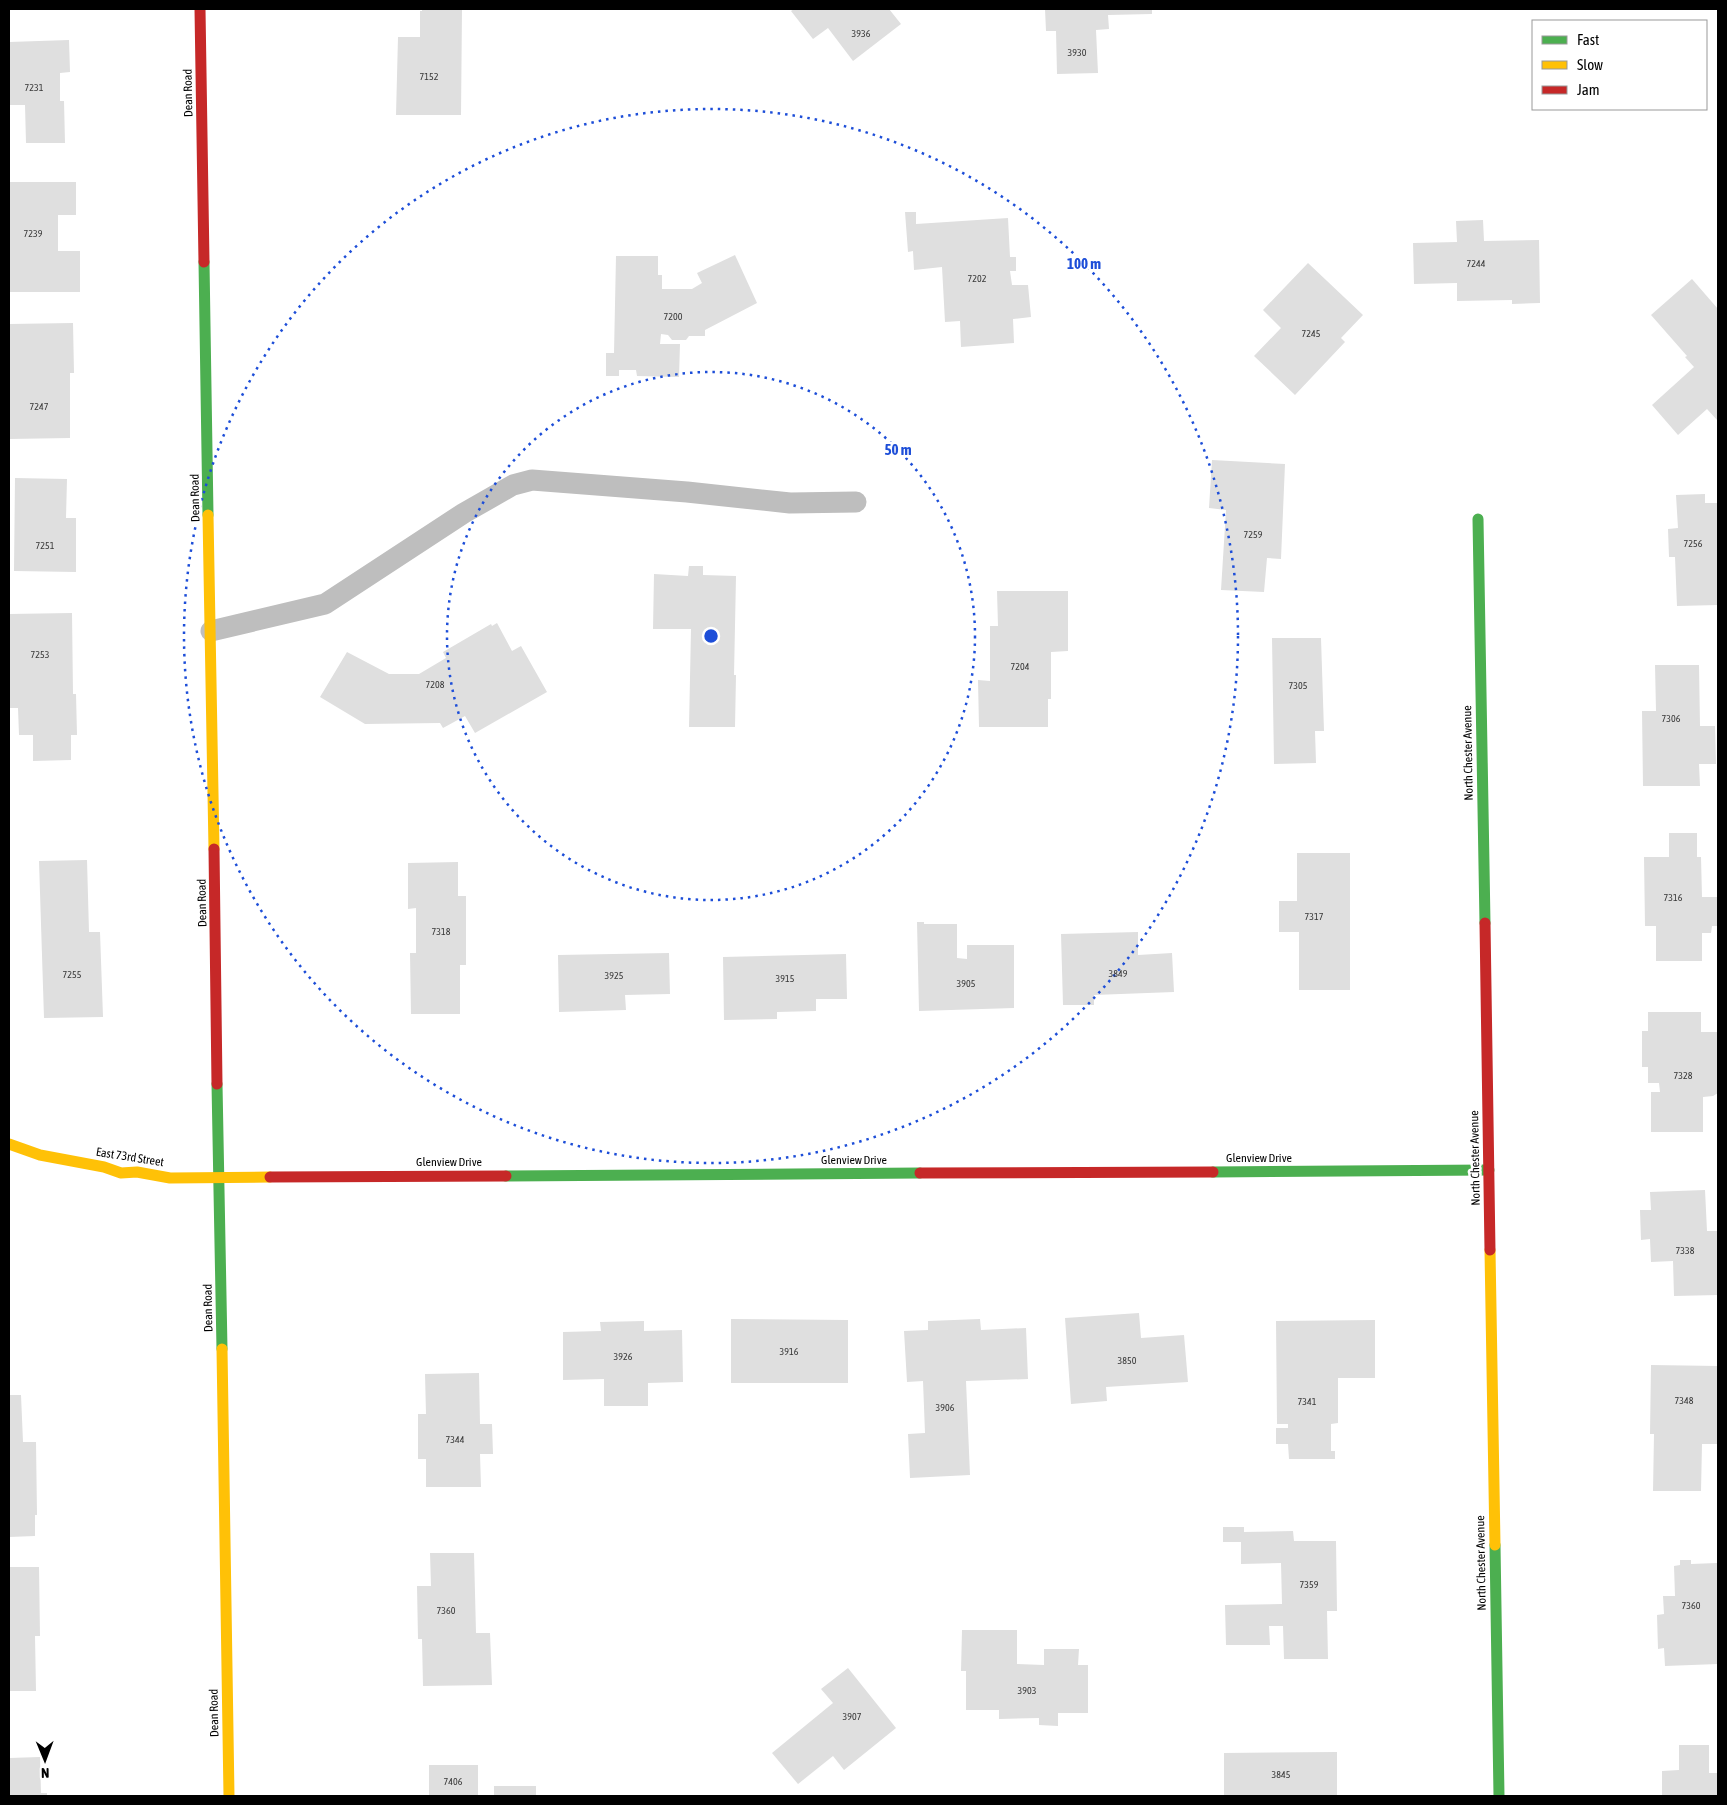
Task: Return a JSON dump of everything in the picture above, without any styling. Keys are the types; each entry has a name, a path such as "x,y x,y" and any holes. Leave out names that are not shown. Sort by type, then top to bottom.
{"street":[{"name":"Dean Road","path":"200,9 229,1796"},
{"name":"North Chester Avenue","path":"1478,519 1499,1796"},
{"name":"East 73rd Street","path":"9,1144 40,1155 121,1172 137,1172 170,1178 220,1177"},
{"name":"Glenview Drive","path":"220,1177 1489,1170"}],"lane":[{"path":"211,631 325,604 464,513 513,485 532,480 687,492 790,503 856,502"}],"building":[{"path":"422,9 462,9 461,115 396,115 398,37 420,37 420,11"},
{"path":"794,9 889,9 901,24 853,61 828,28 813,39 791,11"},
{"path":"1045,9 1152,9 1152,14 1108,15 1109,29 1096,30 1098,73 1057,74 1056,31 1046,31"},
{"path":"69,40 70,72 60,73 60,101 64,101 65,143 26,143 25,105 9,105 9,42"},
{"path":"9,182 76,182 76,215 58,215 58,251 80,251 80,292 9,292"},
{"path":"905,212 916,212 916,224 1008,218 1010,257 1016,257 1016,271 1010,271 1012,285 1028,285 1031,317 1013,319 1014,343 961,347 960,321 945,322 942,267 914,270 913,251 908,252"},
{"path":"1483,220 1484,241 1539,240 1540,303 1512,304 1512,300 1457,301 1457,283 1414,284 1413,243 1457,242 1456,221"},
{"path":"735,255 757,303 705,330 705,336 689,336 686,340 672,340 668,335 661,334 660,344 680,344 679,377 637,376 636,370 619,370 619,376 606,376 606,353 614,353 616,256 658,256 658,275 662,275 662,289 692,289 702,283 697,273"},
{"path":"1308,263 1363,315 1341,338 1345,342 1295,395 1254,356 1281,328 1263,310"},
{"path":"1692,279 1718,309 1718,421 1707,409 1678,435 1652,405 1694,367 1685,357 1687,356 1651,315"},
{"path":"73,323 74,373 70,373 70,438 9,439 9,324"},
{"path":"1212,460 1285,464 1281,559 1267,558 1264,592 1221,590 1226,510 1209,508"},
{"path":"15,478 67,479 66,518 76,518 76,572 14,571"},
{"path":"1705,494 1705,503 1718,503 1718,605 1677,606 1675,557 1669,557 1668,529 1678,528 1676,495"},
{"path":"689,566 703,566 703,575 736,576 735,727 689,727 691,629 653,629 654,574 688,576"},
{"path":"997,591 1068,591 1068,651 1051,652 1051,699 1048,699 1048,727 979,727 978,680 990,681 990,626 998,626"},
{"path":"72,613 73,694 76,694 77,735 71,735 71,760 33,761 33,735 19,735 18,708 9,708 9,614"},
{"path":"497,623 512,651 521,646 547,692 475,733 465,716 443,728 440,723 365,724 320,697 347,652 389,674 419,674 446,658 443,652 491,624 492,626"},
{"path":"1272,638 1321,638 1324,731 1315,731 1316,763 1274,764"},
{"path":"1655,665 1699,665 1700,726 1715,726 1716,764 1699,764 1700,786 1643,786 1642,711 1656,711"},
{"path":"1669,833 1697,833 1697,857 1701,857 1702,897 1718,897 1718,926 1712,926 1711,933 1702,933 1702,961 1656,961 1656,926 1645,926 1644,857 1669,857"},
{"path":"1297,853 1350,853 1350,990 1299,990 1299,932 1279,932 1279,901 1297,901"},
{"path":"87,860 89,932 100,932 103,1017 44,1018 39,861"},
{"path":"458,862 458,896 466,896 466,965 460,965 460,1014 411,1014 410,953 416,953 416,908 408,909 408,863"},
{"path":"917,922 924,922 924,924 957,924 957,958 967,959 967,945 1014,945 1014,1008 919,1011"},
{"path":"1138,932 1138,955 1172,953 1174,992 1094,995 1094,1005 1063,1005 1061,934"},
{"path":"669,953 670,994 625,995 626,1010 559,1012 558,955"},
{"path":"846,954 847,999 816,999 816,1011 777,1012 777,1019 724,1020 723,957"},
{"path":"1648,1012 1701,1012 1701,1032 1718,1032 1718,1093 1713,1096 1703,1097 1703,1132 1651,1132 1651,1092 1660,1092 1659,1083 1648,1083 1648,1067 1642,1067 1642,1031 1648,1031"},
{"path":"1705,1190 1707,1231 1718,1231 1718,1295 1674,1296 1673,1261 1651,1262 1650,1239 1641,1240 1640,1210 1651,1210 1650,1192"},
{"path":"1139,1313 1141,1338 1184,1335 1188,1382 1106,1387 1107,1401 1071,1404 1065,1318"},
{"path":"731,1319 848,1320 848,1383 731,1383"},
{"path":"980,1319 981,1330 1026,1328 1028,1379 966,1381 970,1475 910,1478 908,1434 925,1433 923,1381 907,1382 904,1331 928,1330 928,1321"},
{"path":"1375,1320 1375,1378 1338,1378 1338,1423 1331,1424 1331,1451 1335,1451 1335,1459 1289,1459 1288,1444 1276,1444 1276,1428 1288,1428 1288,1424 1277,1424 1276,1321"},
{"path":"644,1321 644,1331 682,1330 683,1382 648,1383 648,1406 604,1406 604,1379 563,1380 563,1332 601,1331 600,1322"},
{"path":"1651,1365 1718,1366 1718,1444 1702,1444 1701,1491 1653,1491 1654,1434 1650,1434"},
{"path":"479,1373 480,1424 492,1424 493,1454 480,1454 481,1487 426,1487 426,1459 418,1459 418,1414 426,1414 425,1374"},
{"path":"9,1395 21,1395 23,1442 36,1442 37,1515 35,1515 35,1536 9,1537"},
{"path":"1223,1527 1244,1527 1244,1532 1293,1531 1294,1541 1336,1541 1337,1611 1327,1611 1328,1659 1284,1659 1283,1626 1269,1626 1270,1645 1226,1645 1225,1605 1282,1604 1281,1563 1241,1564 1241,1542 1223,1542"},
{"path":"430,1553 474,1553 476,1633 490,1633 492,1685 423,1686 422,1639 418,1639 417,1586 431,1586"},
{"path":"1680,1560 1691,1560 1691,1564 1717,1563 1718,1664 1665,1666 1664,1648 1658,1649 1657,1615 1664,1614 1663,1596 1675,1596 1674,1566 1680,1565"},
{"path":"9,1567 39,1567 40,1636 35,1636 36,1691 9,1691"},
{"path":"962,1630 1017,1630 1017,1664 1044,1665 1044,1649 1079,1649 1078,1665 1088,1665 1088,1713 1058,1713 1058,1726 1039,1725 1039,1718 999,1719 999,1710 966,1710 966,1671 961,1671"},
{"path":"848,1668 896,1728 844,1770 833,1756 798,1784 772,1753 833,1703 821,1689"},
{"path":"1679,1745 1709,1745 1709,1773 1718,1773 1718,1796 1662,1796 1662,1771 1679,1770"},
{"path":"1337,1752 1337,1796 1224,1796 1224,1753"},
{"path":"40,1757 41,1793 47,1793 47,1796 9,1796 9,1758"},
{"path":"429,1765 478,1765 478,1796 429,1796"},
{"path":"494,1786 536,1786 536,1796 494,1796"}],"traffic: fast":[{"path":"204,262 208,515"},
{"path":"1478,519 1485,923"},
{"path":"217,1084 222,1349"},
{"path":"1213,1172 1489,1170"},
{"path":"506,1176 920,1173"},
{"path":"1495,1545 1499,1796"}],"traffic: slow":[{"path":"208,515 214,849"},
{"path":"9,1144 40,1155 104,1167 121,1173 137,1172 170,1178 270,1177"},
{"path":"1490,1250 1495,1545"},
{"path":"222,1349 229,1796"}],"traffic: jam":[{"path":"200,9 204,262"},
{"path":"214,849 217,1084"},
{"path":"1485,923 1490,1250"},
{"path":"920,1173 1213,1172"},
{"path":"270,1177 506,1176"}]}
